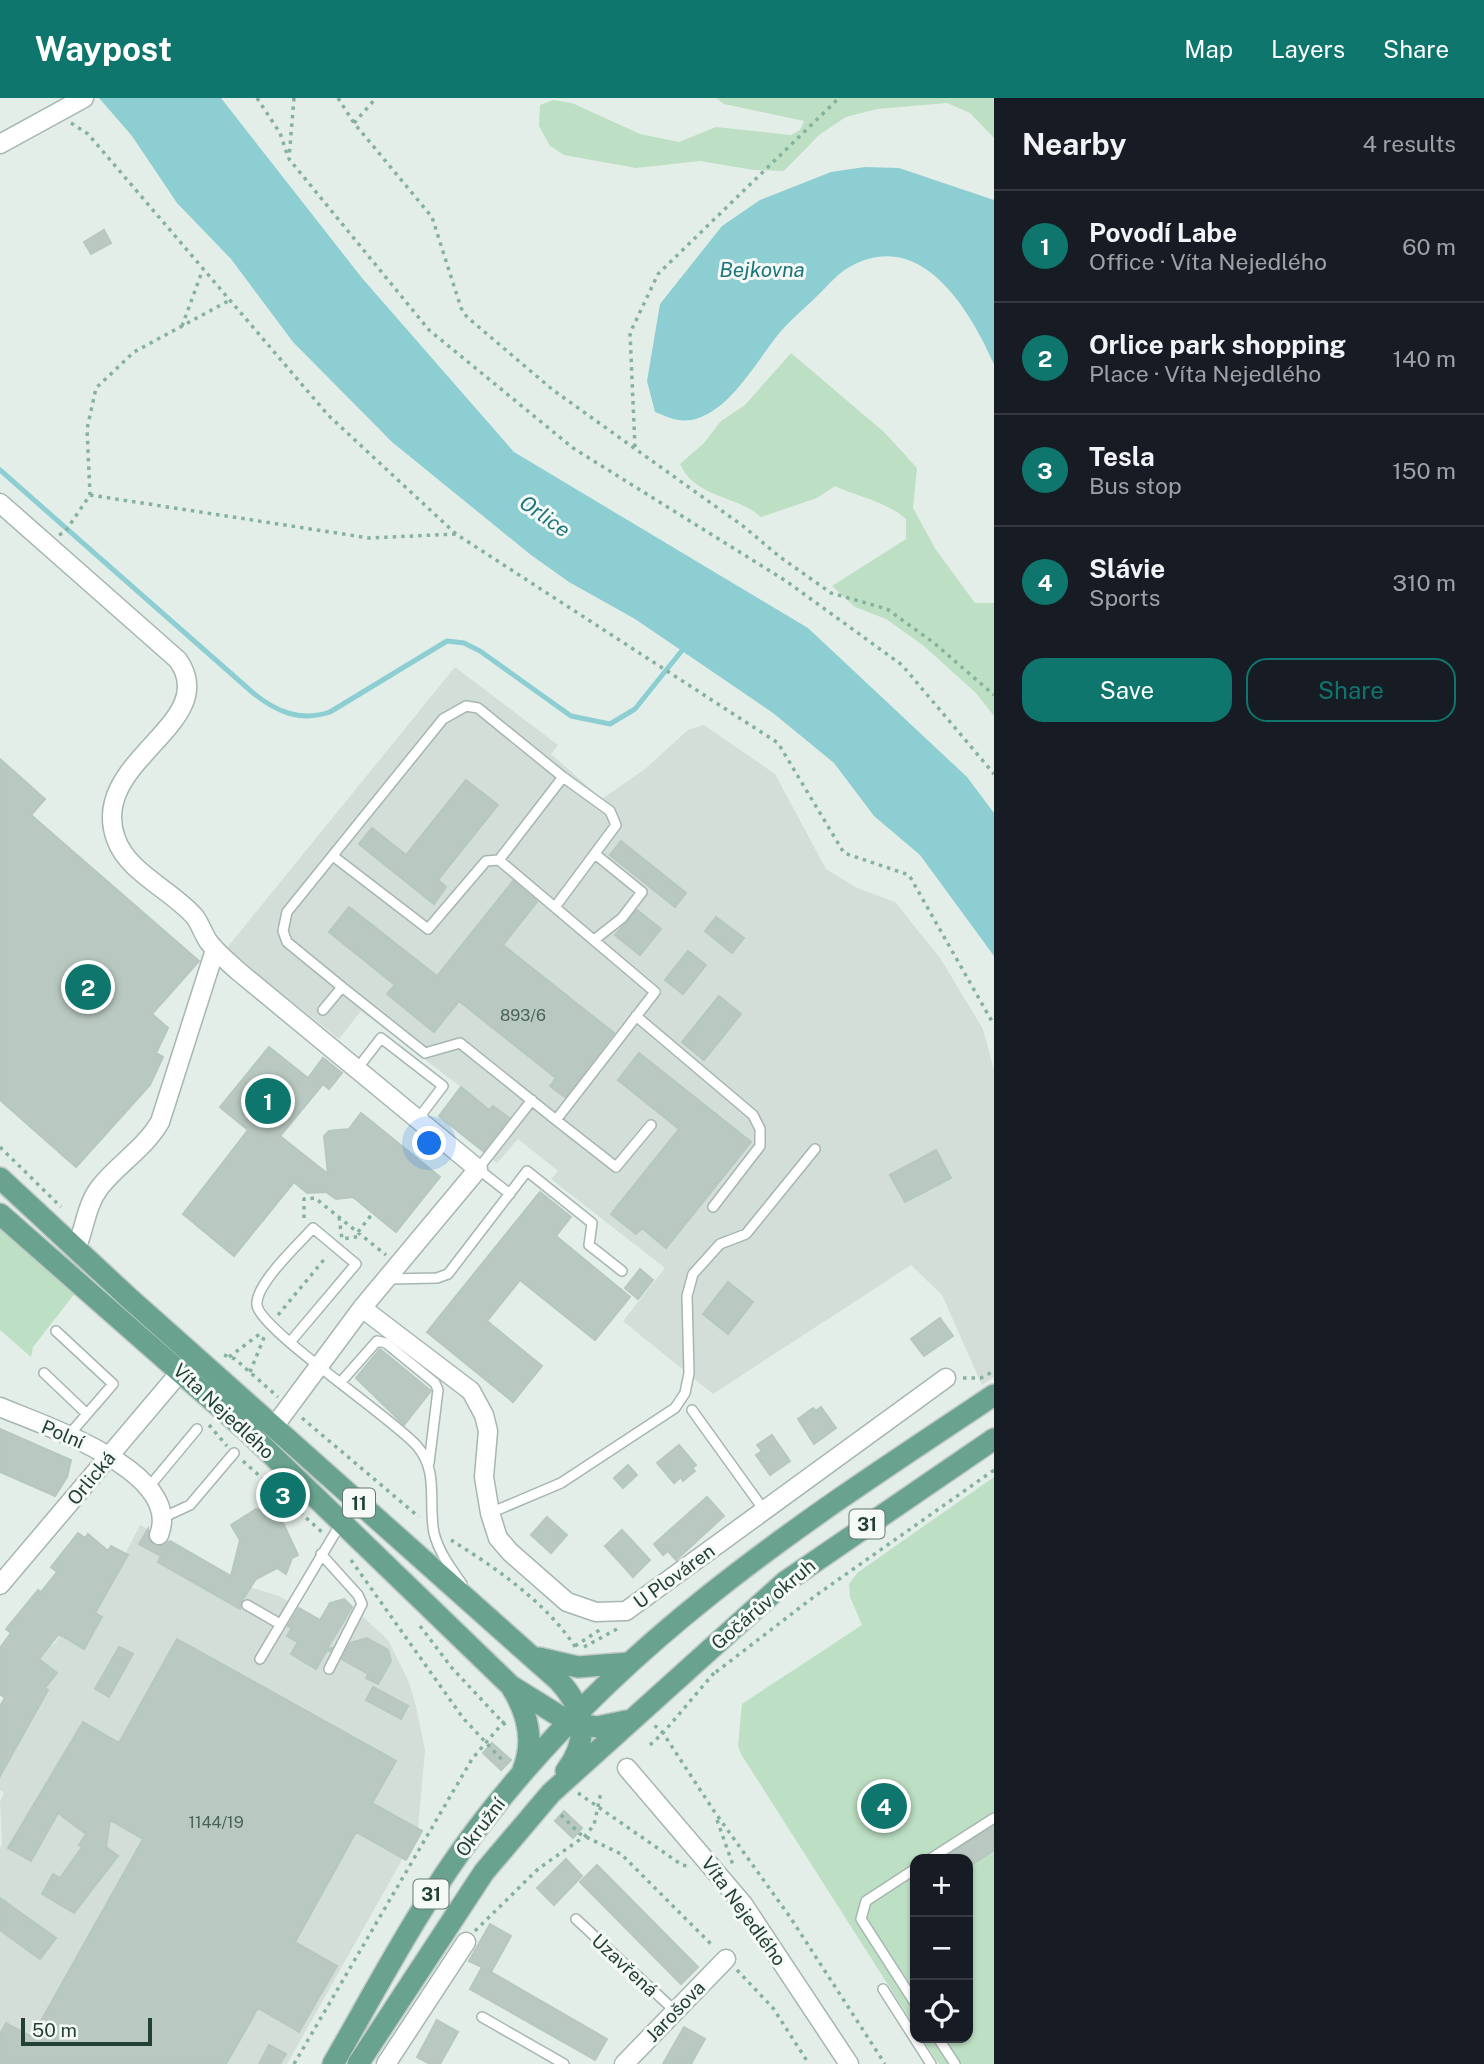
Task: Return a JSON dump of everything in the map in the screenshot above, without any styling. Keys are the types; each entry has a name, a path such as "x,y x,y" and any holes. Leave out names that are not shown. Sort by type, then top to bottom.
{"main road":[{"name":"Víta Nejedlého","path":"0,1178 273,1428 570,1692 577,1720"},
{"name":"Víta Nejedlého","path":"0,1214 181,1371 519,1691 577,1720"},
{"name":"Gočárův okruh","path":"577,1720 629,1663 692,1606 748,1562 994,1395"},
{"name":"Gočárův okruh","path":"551,1793 785,1582 994,1438"},
{"path":"525,1650 568,1667 629,1663"},
{"path":"513,1770 529,1750 529,1732 519,1691"},
{"path":"551,1793 574,1760 577,1720 612,1726 640,1712"},
{"name":"Okružní","path":"333,2064 423,1906 513,1770 577,1720"},
{"name":"Okružní","path":"358,2064 484,1872 551,1793"}],"street":[{"path":"0,144 58,115 84,98"},
{"path":"0,503 178,660 187,673 187,699 115,794 111,816 117,842 127,858 195,918 215,950 478,1169"},
{"path":"76,1249 95,1196 121,1166 151,1138 160,1122 215,950"},
{"name":"Víta Nejedlého","path":"273,1428 362,1308 478,1169"},
{"name":"U Plováren","path":"362,1308 471,1391 484,1415 488,1431 484,1477 490,1513 498,1538 554,1592 582,1609 609,1614 626,1611 946,1378"},
{"name":"Orlická","path":"0,1585 181,1371"},
{"name":"Polní","path":"0,1407 111,1454 148,1488 160,1527"},
{"name":"Víta Nejedlého","path":"627,1768 743,1904 849,2064"},
{"path":"386,2064 466,1942"},
{"name":"Jarošova","path":"624,2064 726,1959"}],"lane":[{"path":"555,907 616,825 614,818 478,708 458,709 443,719 287,912 283,931 293,948 425,1052 460,1043 616,1167 651,1125"},
{"path":"499,860 563,777"},
{"path":"594,940 622,918 642,892 595,854"},
{"path":"334,856 428,929 486,861 499,860 654,992 556,1120"},
{"path":"323,1010 342,987"},
{"path":"636,1016 753,1115 760,1129 760,1146 713,1207"},
{"path":"357,1069 381,1038 443,1086 418,1119"},
{"path":"510,1194 478,1169 532,1100"},
{"path":"490,1513 561,1483 675,1408 685,1393 690,1373 687,1296 693,1274 720,1244 746,1234 815,1149"},
{"path":"386,1279 437,1278 448,1274 527,1171 592,1223 589,1245 622,1271"},
{"path":"291,1341 356,1264 338,1243 313,1228 261,1288 257,1305 263,1317 319,1367 418,1446 428,1465"},
{"path":"56,1331 113,1384 68,1436"},
{"path":"340,1383 377,1341 386,1343 435,1383 438,1390 428,1465 434,1530 439,1547 481,1612"},
{"path":"44,1373 87,1414"},
{"path":"692,1410 764,1510"},
{"path":"148,1488 197,1429"},
{"path":"160,1527 190,1505 234,1453"},
{"path":"260,1659 341,1523"},
{"path":"321,1554 358,1595 362,1604 329,1669"},
{"path":"247,1605 280,1624"},
{"path":"938,1854 994,1818"},
{"path":"910,1872 866,1900 861,1919 910,1995"},
{"name":"Uzavřená","path":"576,1919 674,2010"},
{"path":"883,1989 931,2064"},
{"path":"482,2017 564,2064"},
{"path":"941,2043 955,2064"}],"path":[{"path":"257,98 280,133 289,159 429,330 573,448 786,581 902,665 994,774"},
{"path":"289,159 294,98"},
{"path":"338,98 354,123 432,217 460,308 467,317 553,390 831,593 887,608 934,643 994,695"},
{"path":"354,123 376,98"},
{"path":"635,449 630,333 658,274 839,98"},
{"path":"58,115 88,134 328,415 456,534 778,743 844,853 909,875 994,1025"},
{"path":"182,326 203,269"},
{"path":"45,542 65,532 90,495 87,429 96,388 134,352 230,300"},
{"path":"90,495 369,538 456,534"},
{"path":"304,1216 303,1202 310,1197 340,1217 398,1265"},
{"path":"271,1324 338,1243 360,1234 372,1214"},
{"path":"338,1243 340,1217"},
{"path":"229,1357 267,1329 250,1372"},
{"path":"946,1378 981,1378 994,1371"},
{"path":"650,1745 713,1675 815,1596 994,1469"},
{"path":"416,1616 427,1638 510,1730"},
{"path":"568,1633 575,1647"},
{"path":"663,1733 713,1811 790,1917 885,2064"},
{"path":"294,2064 415,1854 484,1744 513,1770"},
{"path":"466,1942 491,1913 538,1869 585,1836 594,1825 601,1792"},
{"path":"580,1796 682,1865 714,1867"},
{"path":"713,1811 730,1851 743,1904"},
{"path":"561,1815 585,1836 621,1854 726,1959 774,2008 809,2064"}],"shaded area":[{"path":"455,667 558,745 551,754 602,799 645,769 688,730 704,725 775,774 826,869 857,888 895,902 940,958 983,1029 994,1070 994,1377 982,1385 942,1295 911,1265 713,1394 623,1321 665,1268 551,1179 558,1171 518,1139 497,1163 439,1116 461,1087 361,1011 339,1039 226,949"},
{"path":"140,1525 252,1588 279,1596 320,1620 330,1603 344,1599 388,1640 409,1682 416,1707 425,1750 418,1829 422,1831 406,1860 403,1858 287,2064 0,2064 0,1801 4,1793 0,1790 0,1703 30,1663 56,1642 111,1546 125,1554"}],"green space":[{"path":"716,98 994,98 994,138 970,113 947,103 877,109 846,117 819,135 784,171 754,170 700,161 636,168 564,155 550,146 539,126 540,105 553,100 572,103 640,134 679,142 716,127 791,135 800,130 804,121 724,104"},
{"path":"791,353 884,432 917,468 913,508 936,550 975,603 994,603 994,716 976,693 924,646 886,619 855,607 832,586 906,539 906,519 899,513 835,486 817,498 761,517 696,484 680,464 704,443 721,421 745,405"},
{"path":"0,1228 76,1292 33,1347 31,1357 0,1330"},
{"path":"994,1477 994,2064 939,2064 925,2043 973,2043 973,1854 910,1854 910,2019 738,1746 742,1704 862,1625 850,1597 849,1584 857,1573"}],"water":[{"name":"Orlice","path":"99,98 221,98 362,278 514,452 808,628 967,777 994,813 994,956 920,855 874,816 834,763 773,713 635,619 569,582 531,555 392,442 293,342 231,259 177,203 132,136"},
{"name":"Bejkovna","path":"865,167 899,168 994,200 994,364 970,319 938,278 918,264 896,257 872,258 846,269 834,279 781,331 740,386 717,408 691,420 673,419 655,412 647,381 660,304 722,226 760,200 831,172"}],"building":[{"path":"104,230 111,243 91,254 84,242"},
{"path":"0,759 45,799 31,815 199,961 152,1014 168,1028 156,1053 163,1057 150,1085 76,1167 0,1100"},
{"path":"466,780 498,805 438,880 446,887 434,904 359,844 372,828 406,855"},
{"path":"621,841 686,893 675,907 610,855"},
{"path":"513,881 537,902 503,945 614,1033 565,1097 550,1086 556,1078 459,1001 434,1032 387,994 395,985 329,932 349,907 437,976"},
{"path":"637,910 661,929 640,955 615,935"},
{"path":"716,917 744,938 732,953 705,931"},
{"path":"688,951 706,965 683,994 665,980"},
{"path":"719,996 741,1014 704,1060 682,1042"},
{"path":"269,1047 308,1078 323,1058 342,1073 329,1089 323,1084 280,1136 328,1174 324,1136 329,1131 349,1129 361,1113 440,1177 396,1232 353,1197 336,1199 326,1192 307,1193 294,1182 234,1256 183,1214 248,1130 220,1107"},
{"path":"639,1053 751,1142 666,1248 642,1228 636,1234 611,1214 679,1129 618,1080"},
{"path":"461,1087 489,1110 493,1106 509,1118 483,1151 439,1116"},
{"path":"936,1150 951,1178 905,1202 890,1175"},
{"path":"540,1192 571,1217 556,1236 630,1297 595,1340 520,1280 487,1321 542,1366 513,1402 427,1332"},
{"path":"640,1269 653,1280 638,1299 625,1288"},
{"path":"728,1282 753,1302 728,1334 703,1314"},
{"path":"940,1318 953,1336 924,1356 911,1339"},
{"path":"380,1349 431,1391 404,1425 356,1378"},
{"path":"821,1407 836,1428 814,1444 798,1419 813,1408 816,1411"},
{"path":"0,1429 71,1460 67,1477 55,1496 0,1472"},
{"path":"772,1435 790,1461 770,1475 756,1455 762,1451 757,1445"},
{"path":"679,1445 696,1465 692,1468 695,1471 683,1481 681,1477 674,1483 657,1463"},
{"path":"628,1465 637,1475 623,1488 614,1478"},
{"path":"707,1497 724,1516 676,1560 668,1551 663,1555 654,1544"},
{"path":"256,1509 272,1514 283,1523 298,1555 292,1558 286,1574 277,1568 256,1579 241,1602 240,1609 158,1562 161,1556 139,1544 148,1529 148,1539 153,1545 163,1546 170,1541 231,1576 240,1540 231,1525"},
{"path":"547,1517 567,1535 551,1553 531,1535"},
{"path":"622,1530 650,1560 633,1577 605,1546"},
{"path":"78,1533 85,1538 88,1534 108,1551 111,1546 128,1555 95,1613 102,1617 84,1649 59,1634 39,1659 57,1673 45,1688 48,1690 0,1776 0,1707 5,1698 0,1694 0,1648 11,1633 6,1629 38,1590 41,1592 57,1572 51,1567"},
{"path":"344,1599 352,1607 327,1649 332,1648 327,1650 316,1669 291,1654 298,1642 287,1636 292,1628 288,1626 299,1608 320,1620 330,1603"},
{"path":"367,1638 388,1650 391,1661 378,1684 366,1678 368,1674 342,1659 350,1643"},
{"path":"177,1639 396,1761 372,1803 422,1831 406,1860 356,1832 295,1942 337,1966 299,2032 258,2008 226,2064 0,2064 0,2034 6,2023 32,2037 143,1839 110,1820 106,1847 118,1856 74,1913 42,1894 53,1874 60,1878 82,1847 79,1845 86,1834 58,1813 31,1861 8,1848 83,1722 119,1743"},
{"path":"119,1647 133,1654 109,1697 95,1689"},
{"path":"373,1687 408,1706 401,1719 366,1700"},
{"path":"492,1743 511,1760 501,1770 483,1753"},
{"path":"564,1811 582,1828 573,1838 555,1821"},
{"path":"994,1826 994,1850 973,1864 973,1854 951,1854"},
{"path":"566,1859 582,1876 554,1905 537,1888"},
{"path":"597,1865 698,1967 681,1984 580,1882"},
{"path":"0,1898 56,1938 40,1959 0,1930"},
{"path":"490,1924 511,1936 491,1972 607,2039 595,2060 470,1989 482,1967 469,1961"},
{"path":"437,2020 458,2032 440,2064 430,2064 417,2057"},
{"path":"684,2027 705,2039 691,2064 663,2064"},
{"path":"269,2045 286,2054 280,2064 259,2064"}],"waterway":[{"path":"0,470 252,692 270,705 289,713 309,716 330,712 447,641 464,643 480,651 571,716 610,724 635,709 684,648"}],"place":[{"name":"Orlice park shopping","path":"88,987"},
{"name":"Povodí Labe","path":"268,1101"},
{"name":"Tesla","path":"283,1495"},
{"name":"Slávie","path":"884,1806"}]}
